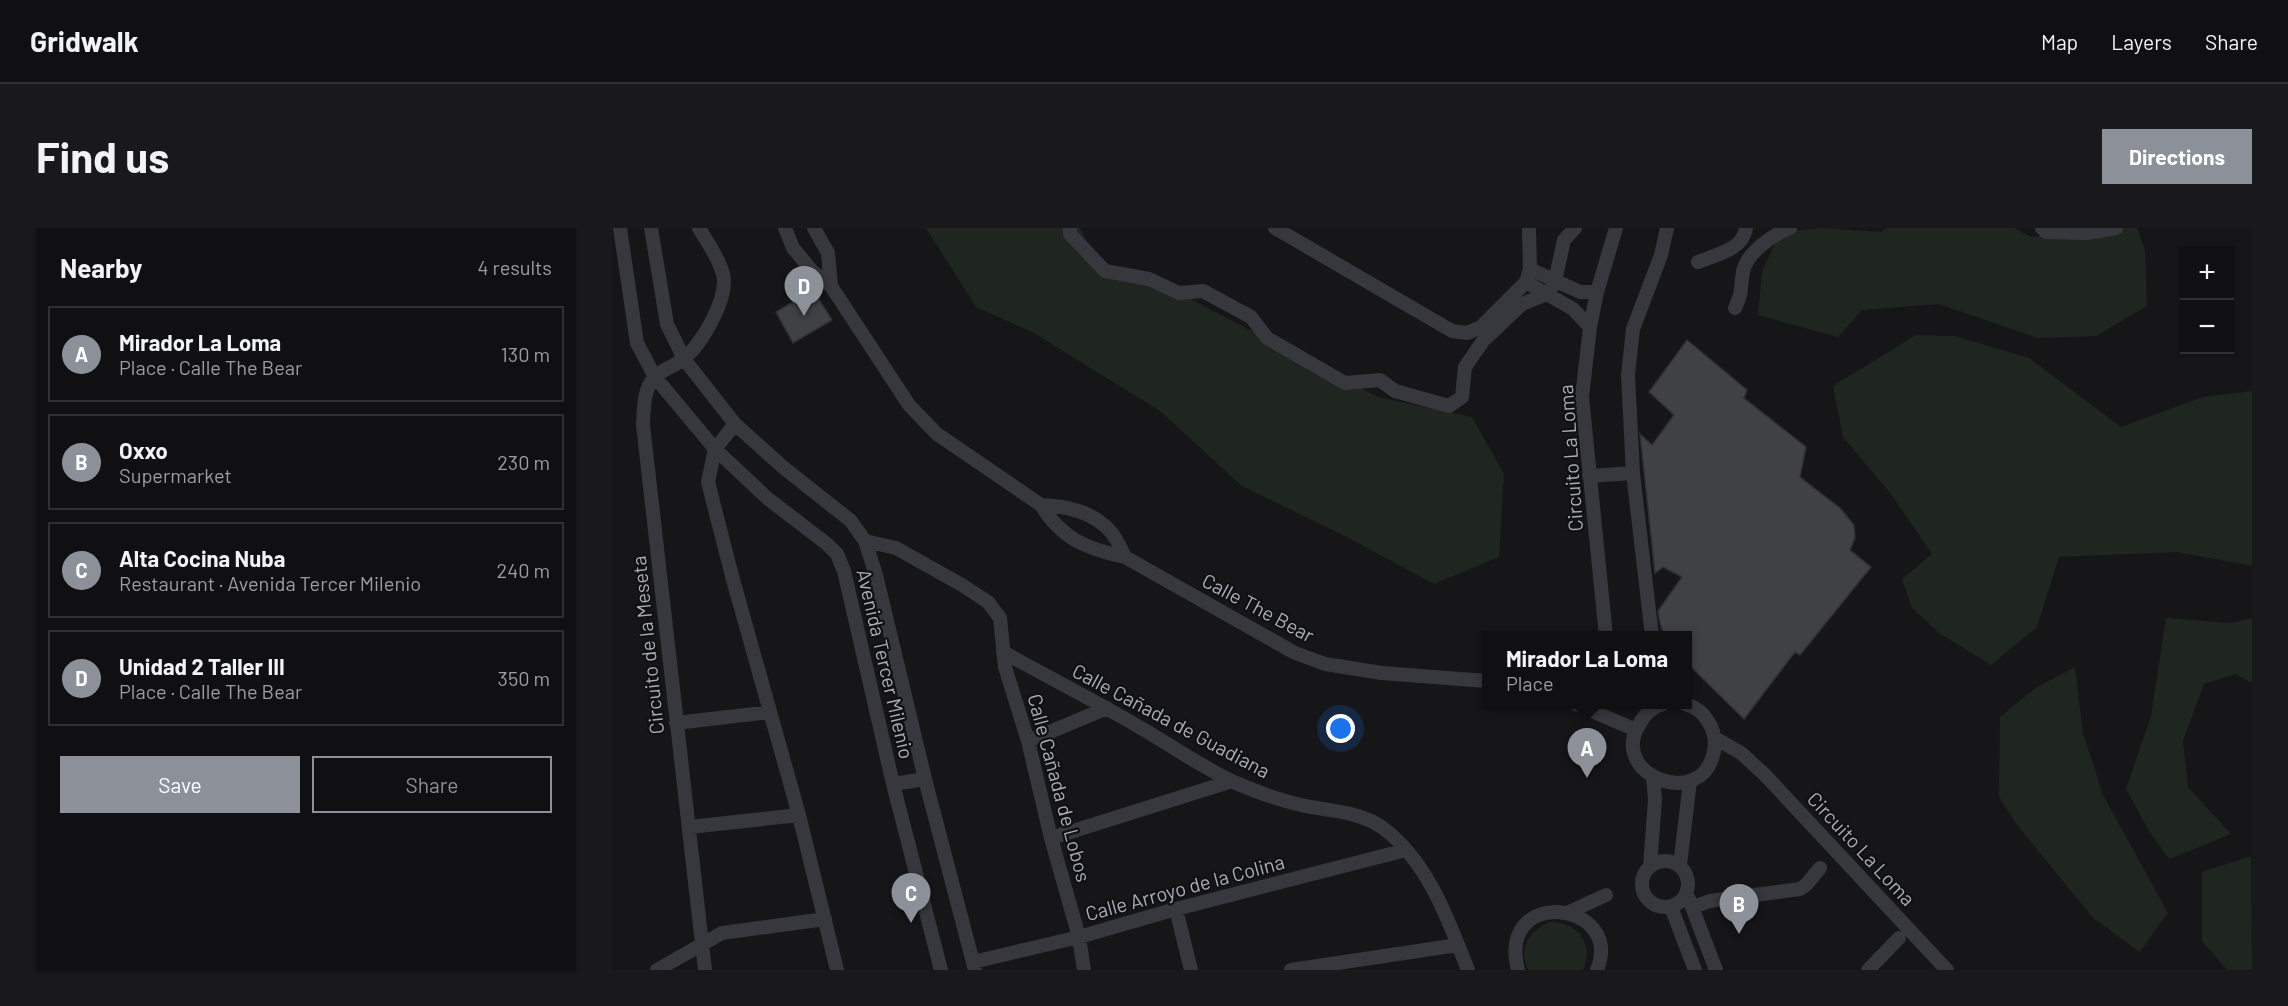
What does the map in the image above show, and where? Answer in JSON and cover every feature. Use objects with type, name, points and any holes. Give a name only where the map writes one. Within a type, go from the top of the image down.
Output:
[{"type":"street","name":"Avenida Tercer Milenio","points":[[620,228],[638,343],[655,377],[715,449],[767,498],[827,543],[837,554],[844,571],[893,784],[941,970]]},
{"type":"street","name":"Avenida Tercer Milenio","points":[[651,228],[667,324],[684,359],[735,424],[784,468],[851,521],[865,541],[876,575],[925,779],[974,966]]},
{"type":"street","points":[[655,377],[684,359],[700,339],[722,299],[723,272],[699,228]]},
{"type":"street","name":"Calle The Bear","points":[[785,228],[793,249],[812,271],[831,285],[909,405],[937,434],[1041,505],[1052,522],[1075,541],[1099,551],[1125,557],[1295,653],[1325,664],[1382,673],[1482,681]]},
{"type":"street","name":"Calle The Bear","points":[[814,228],[828,253],[831,285]]},
{"type":"street","points":[[1070,228],[1070,234],[1105,271],[1149,279],[1179,293],[1203,291],[1251,317],[1267,339],[1345,383],[1380,380],[1395,391],[1449,406],[1462,397],[1465,367],[1483,340],[1522,304],[1552,287],[1564,240],[1575,228]]},
{"type":"street","points":[[1275,228],[1452,331],[1467,333],[1481,327],[1528,276],[1529,228]]},
{"type":"street","name":"Circuito La Loma","points":[[1606,631],[1582,397],[1590,327],[1597,292],[1616,228]]},
{"type":"street","points":[[1735,308],[1742,293],[1743,270],[1753,254],[1780,232],[1790,228]]},
{"type":"street","points":[[2042,228],[2046,232],[2087,233],[2116,228]]},
{"type":"street","points":[[1651,631],[1633,473],[1628,375],[1633,329],[1661,255],[1666,232]]},
{"type":"street","points":[[1746,232],[1753,254]]},
{"type":"street","points":[[1698,262],[1738,245],[1746,232]]},
{"type":"street","points":[[1528,276],[1552,287],[1580,292],[1597,292]]},
{"type":"street","points":[[1552,287],[1590,327]]},
{"type":"street","name":"Circuito de la Meseta","points":[[655,377],[644,402],[643,425],[705,970]]},
{"type":"street","points":[[735,424],[715,449],[708,482],[799,815],[837,970]]},
{"type":"street","points":[[1589,476],[1633,473]]},
{"type":"street","name":"Calle The Bear","points":[[1041,505],[1063,506],[1090,515],[1110,531],[1125,557]]},
{"type":"street","points":[[865,541],[896,548],[988,602],[1000,618],[1002,652]]},
{"type":"street","name":"Calle Cañada de Guadiana","points":[[1002,652],[1107,708],[1232,781],[1260,793],[1301,805],[1346,812],[1382,826],[1406,850],[1425,874],[1468,970]]},
{"type":"street","name":"Calle Cañada de Lobos","points":[[1002,652],[1028,741],[1051,838],[1079,937],[1084,970]]},
{"type":"street","points":[[1655,709],[1644,715],[1636,730],[1634,743],[1636,756],[1643,768],[1653,777],[1671,783],[1690,781],[1701,774],[1710,764],[1714,751],[1715,738],[1711,725],[1705,716],[1692,705]]},
{"type":"street","points":[[1028,741],[1107,708]]},
{"type":"street","points":[[1586,709],[1636,730]]},
{"type":"street","points":[[1616,709],[1617,721]]},
{"type":"street","points":[[676,723],[770,712]]},
{"type":"street","name":"Circuito La Loma","points":[[1715,738],[1741,753],[1765,775],[1947,970]]},
{"type":"street","points":[[1650,866],[1655,800],[1653,777]]},
{"type":"street","points":[[893,784],[925,779]]},
{"type":"street","points":[[1051,838],[1232,781]]},
{"type":"street","points":[[1680,865],[1690,781]]},
{"type":"street","points":[[690,827],[799,815]]},
{"type":"street","name":"Calle Arroyo de la Colina","points":[[974,966],[1176,909],[1406,850]]},
{"type":"street","points":[[1716,970],[1690,900],[1687,874],[1680,865],[1665,860],[1650,866],[1643,875],[1641,885],[1644,895],[1651,903],[1661,907],[1671,907],[1690,900],[1710,901],[1800,889],[1820,868]]},
{"type":"street","points":[[1518,970],[1515,958],[1516,944],[1521,931],[1530,921],[1549,912],[1569,912],[1606,895]]},
{"type":"street","points":[[1671,907],[1695,970]]},
{"type":"street","points":[[1176,909],[1191,970]]},
{"type":"street","points":[[1569,912],[1582,918],[1592,928],[1598,940],[1601,954],[1597,970]]},
{"type":"street","points":[[657,970],[722,933],[825,919]]},
{"type":"street","points":[[1868,970],[1899,938]]},
{"type":"street","points":[[1291,970],[1458,945]]},
{"type":"shaded area","points":[[926,228],[1080,228],[1098,264],[1179,293],[1378,397],[1472,417],[1504,474],[1499,557],[1434,584],[1351,539],[1242,486],[1160,411],[1034,333],[976,307]]},
{"type":"shaded area","points":[[1822,228],[1881,232],[1887,228],[2015,228],[2031,237],[2106,228],[2137,228],[2145,250],[2147,306],[2096,336],[2038,338],[1939,304],[1862,310],[1838,337],[1758,315],[1762,272],[1780,232]]},
{"type":"shaded area","points":[[1916,335],[1955,336],[2029,358],[2121,427],[2203,397],[2252,391],[2252,566],[2177,552],[2059,557],[2037,627],[1991,665],[1939,633],[1912,608],[1902,579],[1932,554],[1891,494],[1843,437],[1833,386]]},
{"type":"shaded area","points":[[2166,618],[2230,623],[2252,618],[2252,683],[2235,674],[2204,684],[2183,741],[2188,787],[2231,834],[2169,859],[2149,831],[2126,789],[2151,716]]},
{"type":"shaded area","points":[[2075,667],[2083,733],[2103,795],[2168,913],[2140,952],[2093,918],[2017,825],[1999,797],[2000,717],[2034,689]]},
{"type":"shaded area","points":[[2251,856],[2252,970],[2227,970],[2202,941],[2202,872]]},
{"type":"shaded area","points":[[1550,922],[1568,926],[1581,936],[1587,951],[1583,970],[1528,970],[1524,954],[1527,941],[1536,930]]},
{"type":"building","points":[[813,290],[832,320],[793,343],[776,312]]},
{"type":"building","points":[[1687,340],[1747,390],[1744,398],[1806,447],[1800,477],[1840,508],[1854,525],[1855,538],[1850,550],[1871,567],[1800,655],[1795,652],[1744,719],[1692,668],[1692,631],[1662,631],[1660,623],[1658,611],[1682,577],[1663,567],[1655,573],[1640,434],[1652,445],[1674,415],[1649,392]]},
{"type":"place","name":"Unidad 2 Taller III","points":[[804,316]]},
{"type":"place","name":"Mirador La Loma","points":[[1587,778]]},
{"type":"place","name":"Alta Cocina Nuba","points":[[911,923]]},
{"type":"place","name":"Oxxo","points":[[1739,934]]}]
